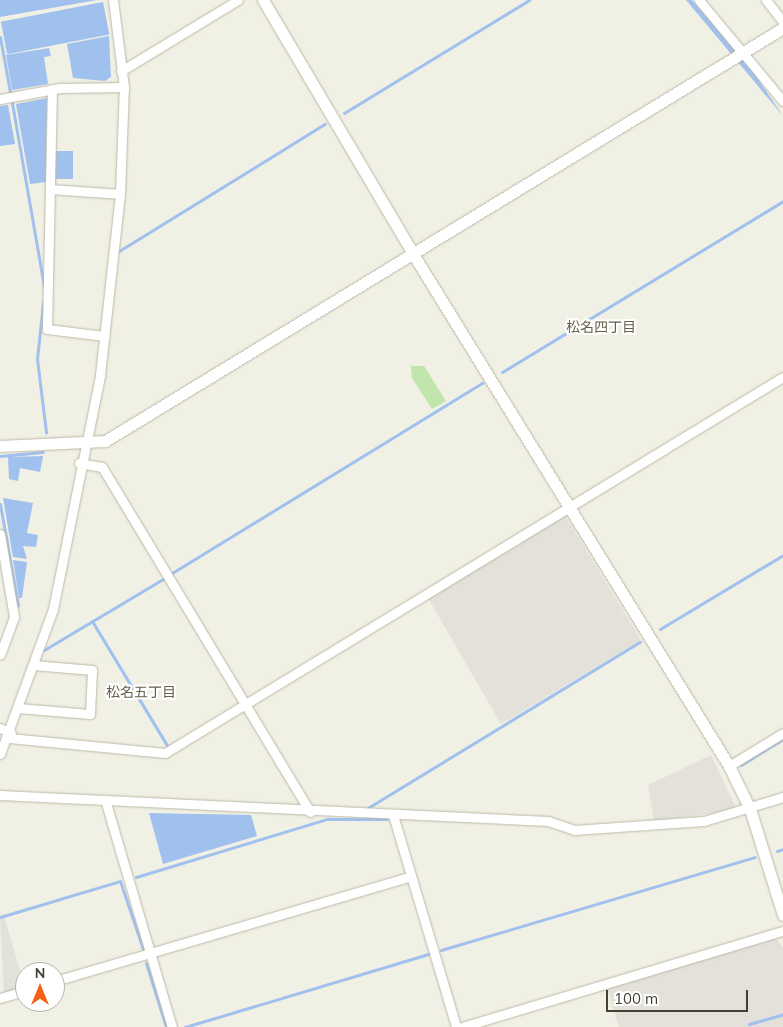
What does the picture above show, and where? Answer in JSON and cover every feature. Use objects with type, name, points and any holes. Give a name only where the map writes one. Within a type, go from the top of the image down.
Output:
[{"type":"street","points":[[0,754],[10,735],[53,609],[79,463],[105,336],[120,194],[124,86],[113,0]]},
{"type":"street","points":[[121,71],[238,0]]},
{"type":"street","points":[[263,0],[413,254],[730,766],[750,809],[783,915]]},
{"type":"street","points":[[700,0],[740,56],[783,101]]},
{"type":"street","points":[[766,0],[783,22]]},
{"type":"street","points":[[0,446],[105,441],[740,56],[783,28]]},
{"type":"street","points":[[0,99],[52,89],[124,86]]},
{"type":"street","points":[[52,89],[47,329],[105,336]]},
{"type":"street","points":[[51,189],[120,194]]},
{"type":"street","points":[[0,728],[10,735],[165,752],[783,377]]},
{"type":"street","points":[[79,463],[102,467],[310,812]]},
{"type":"street","points":[[0,534],[14,617],[0,655]]},
{"type":"street","points":[[18,708],[90,714],[92,670],[33,665]]},
{"type":"street","points":[[730,766],[783,733]]},
{"type":"street","points":[[0,795],[106,803],[548,821],[574,830],[704,821],[750,809],[783,797]]},
{"type":"street","points":[[106,803],[172,1027]]},
{"type":"street","points":[[393,815],[456,1027]]},
{"type":"street","points":[[65,979],[411,876]]},
{"type":"street","points":[[462,1027],[783,931]]},
{"type":"street","points":[[0,998],[15,994]]},
{"type":"shaded area","points":[[560,517],[566,517],[641,640],[501,724],[428,598]]},
{"type":"shaded area","points":[[711,755],[737,810],[654,821],[648,785]]},
{"type":"shaded area","points":[[4,916],[18,962],[15,962],[15,990],[4,994],[0,918]]},
{"type":"shaded area","points":[[776,938],[783,948],[783,1027],[619,1027],[607,988]]},
{"type":"green space","points":[[411,366],[424,366],[446,401],[432,409],[412,378]]},
{"type":"water","points":[[0,0],[97,0],[0,17]]},
{"type":"water","points":[[686,0],[692,0],[749,66],[783,116]]},
{"type":"water","points":[[103,2],[109,34],[7,54],[1,22]]},
{"type":"water","points":[[109,36],[111,77],[105,81],[73,78],[67,44]]},
{"type":"water","points":[[49,48],[51,56],[44,57],[48,84],[12,90],[6,55]]},
{"type":"water","points":[[47,98],[46,182],[30,184],[16,104]]},
{"type":"water","points":[[8,105],[15,144],[0,146],[0,106]]},
{"type":"water","points":[[55,151],[73,151],[73,179],[55,179]]},
{"type":"water","points":[[43,456],[40,472],[20,468],[18,481],[9,479],[8,457]]},
{"type":"water","points":[[3,498],[33,503],[27,533],[38,535],[36,547],[23,546],[27,559],[13,557]]},
{"type":"water","points":[[13,560],[27,562],[22,598],[19,598]]},
{"type":"water","points":[[149,813],[251,815],[257,836],[163,864]]},
{"type":"waterway","points":[[344,113],[529,0]]},
{"type":"waterway","points":[[0,37],[10,92]]},
{"type":"waterway","points":[[12,103],[44,287]]},
{"type":"waterway","points":[[119,251],[325,124]]},
{"type":"waterway","points":[[502,372],[783,201]]},
{"type":"waterway","points":[[43,303],[37,359],[46,432]]},
{"type":"waterway","points":[[172,573],[482,383]]},
{"type":"waterway","points":[[0,456],[43,452]]},
{"type":"waterway","points":[[0,504],[18,605]]},
{"type":"waterway","points":[[660,629],[783,555]]},
{"type":"waterway","points":[[44,650],[165,578]]},
{"type":"waterway","points":[[92,621],[168,747]]},
{"type":"waterway","points":[[366,809],[640,642]]},
{"type":"waterway","points":[[741,765],[783,739]]},
{"type":"waterway","points":[[136,877],[327,819],[387,819]]},
{"type":"waterway","points":[[777,851],[783,849]]},
{"type":"waterway","points":[[441,950],[754,857]]},
{"type":"waterway","points":[[0,917],[120,881],[143,949]]},
{"type":"waterway","points":[[185,1027],[429,954]]},
{"type":"waterway","points":[[146,963],[166,1027]]},
{"type":"waterway","points":[[749,1024],[783,1014]]},
{"type":"district","name":"松名四丁目","points":[[601,327]]},
{"type":"district","name":"松名五丁目","points":[[141,692]]}]
